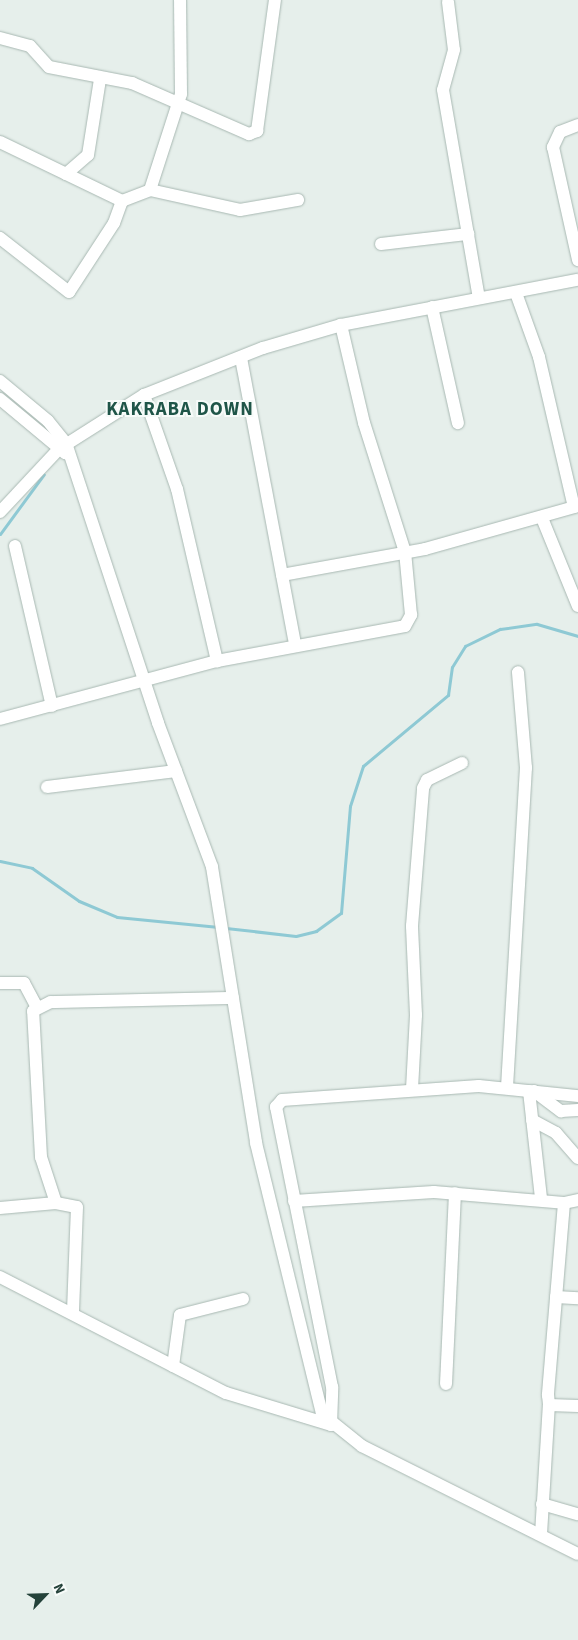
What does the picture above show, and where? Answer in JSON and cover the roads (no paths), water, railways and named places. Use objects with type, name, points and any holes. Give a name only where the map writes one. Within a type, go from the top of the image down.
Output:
[{"type":"street","points":[[150,190],[178,102],[180,0]]},
{"type":"street","points":[[0,38],[30,46],[49,67],[100,80],[132,83],[249,134],[257,131],[275,0]]},
{"type":"street","points":[[448,2],[454,60],[443,90],[479,298]]},
{"type":"street","points":[[66,174],[88,155],[100,80]]},
{"type":"street","points":[[578,124],[560,132],[553,147],[578,260]]},
{"type":"street","points":[[0,142],[122,201],[150,190],[240,210],[298,200]]},
{"type":"street","points":[[0,238],[69,292],[114,223],[122,201]]},
{"type":"street","points":[[381,244],[468,234]]},
{"type":"street","points":[[0,512],[63,446],[144,394],[241,358],[341,325],[578,280]]},
{"type":"street","points":[[282,575],[405,552],[542,518],[576,507],[539,357],[516,293]]},
{"type":"street","points":[[432,307],[458,423]]},
{"type":"street","points":[[0,719],[217,661],[294,645],[405,626],[411,615],[405,552],[364,423],[341,325]]},
{"type":"street","points":[[241,358],[294,645]]},
{"type":"street","points":[[0,381],[48,421],[70,456],[144,682],[212,867],[222,910],[233,998],[271,1212],[313,1386],[331,1425]]},
{"type":"street","points":[[144,394],[177,489],[217,661]]},
{"type":"street","points":[[0,399],[63,446]]},
{"type":"street","points":[[542,518],[578,606]]},
{"type":"street","points":[[15,546],[52,706]]},
{"type":"street","points":[[507,1088],[518,959],[526,768],[518,672]]},
{"type":"street","points":[[412,1089],[412,926],[423,788],[427,780],[462,763]]},
{"type":"street","points":[[47,787],[176,771]]},
{"type":"street","points":[[0,983],[24,983],[37,1007]]},
{"type":"street","points":[[56,1203],[41,1157],[31,1021],[37,1007],[52,1002],[233,998]]},
{"type":"street","points":[[331,1425],[332,1387],[276,1107],[282,1100],[412,1089],[507,1088],[578,1096]]},
{"type":"street","points":[[532,1091],[561,1112],[578,1110]]},
{"type":"street","points":[[532,1091],[532,1120],[541,1198]]},
{"type":"street","points":[[532,1120],[556,1133],[578,1158]]},
{"type":"street","points":[[294,1201],[455,1194],[541,1198],[564,1203],[578,1200]]},
{"type":"street","points":[[446,1384],[455,1194]]},
{"type":"street","points":[[0,1208],[56,1203],[72,1204],[78,1215],[73,1313]]},
{"type":"street","points":[[541,1534],[564,1203]]},
{"type":"street","points":[[0,1277],[226,1393],[331,1425],[362,1446],[578,1554]]},
{"type":"street","points":[[556,1297],[578,1298]]},
{"type":"street","points":[[173,1366],[180,1315],[243,1299]]},
{"type":"street","points":[[549,1404],[578,1406]]},
{"type":"street","points":[[542,1504],[578,1514]]},
{"type":"waterway","points":[[0,534],[44,474]]},
{"type":"waterway","points":[[226,928],[296,936],[316,931],[341,913],[350,806],[363,766],[448,695],[452,667],[465,646],[500,629],[537,624],[578,636]]},
{"type":"waterway","points":[[0,861],[32,868],[79,901],[117,917],[219,927]]},
{"type":"district","name":"KAKRABA DOWN","points":[[180,410]]}]
